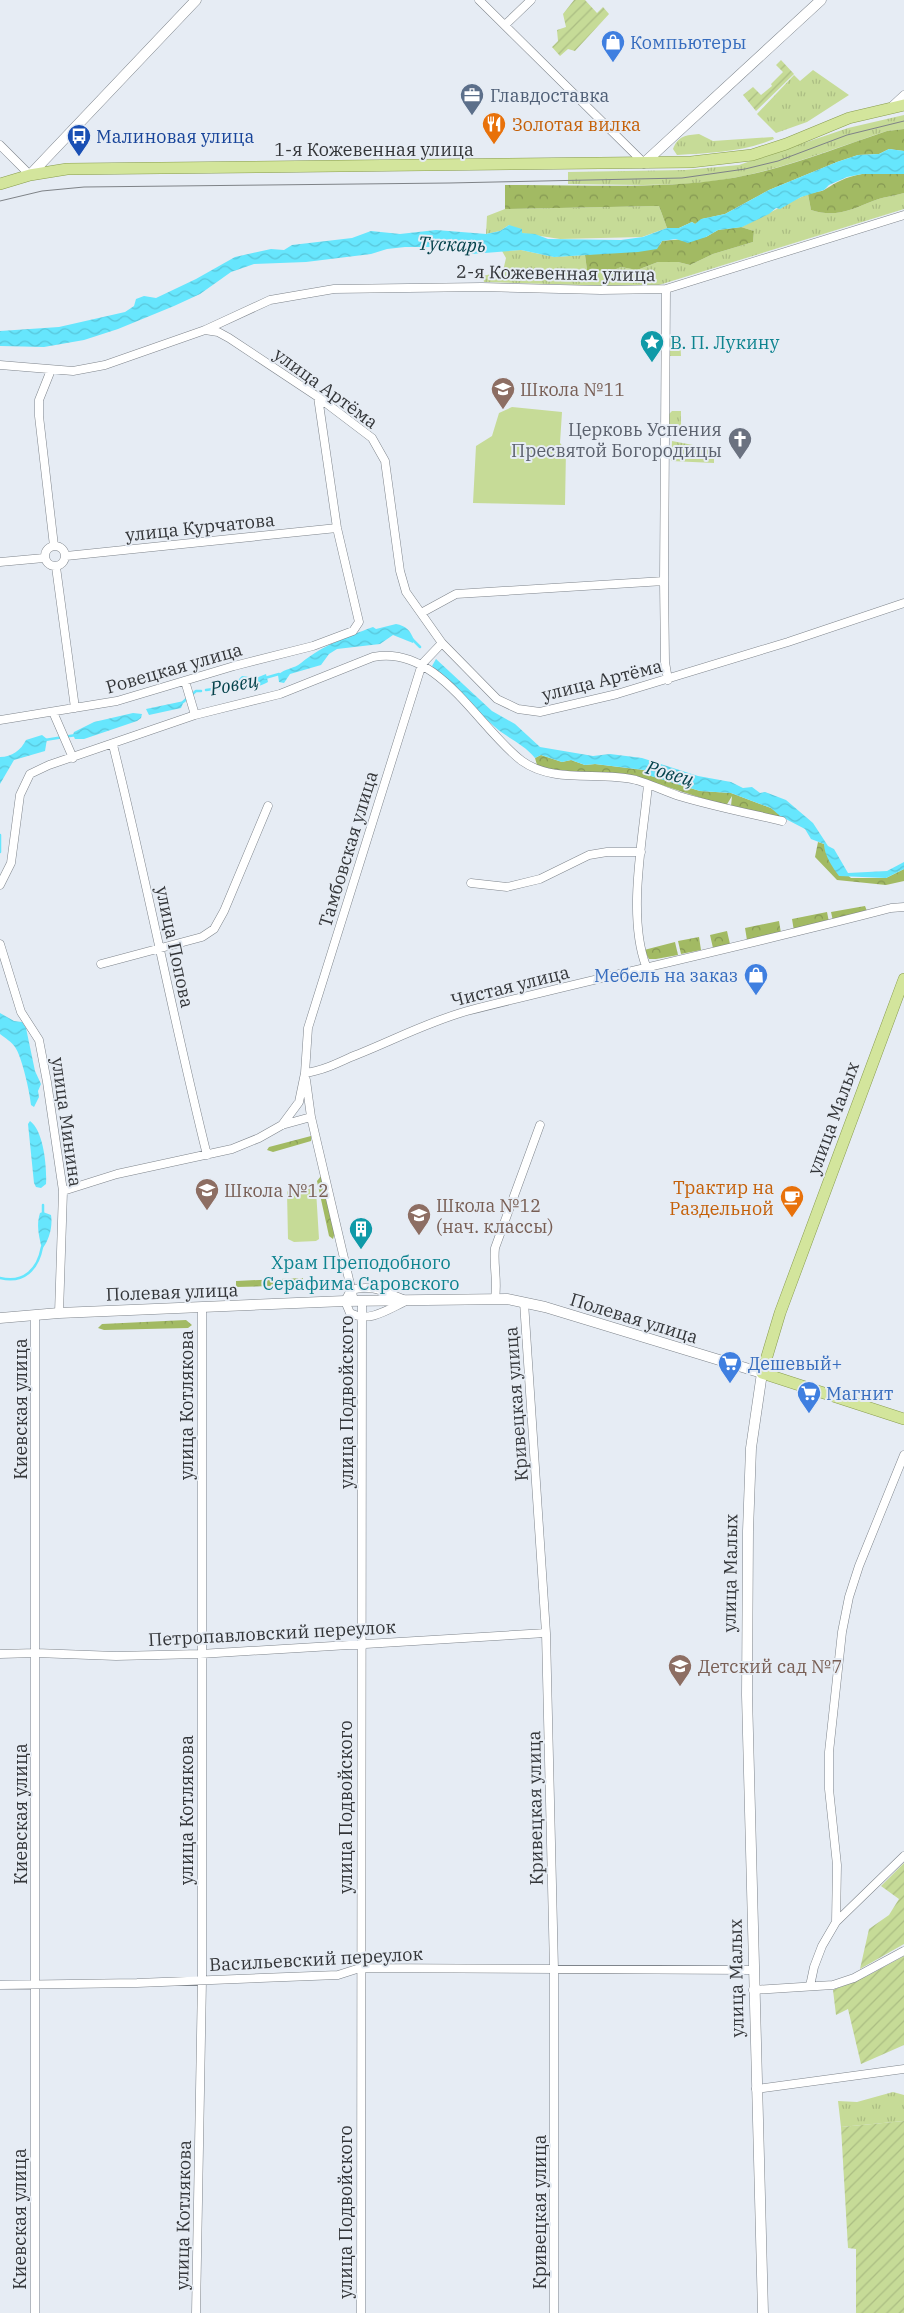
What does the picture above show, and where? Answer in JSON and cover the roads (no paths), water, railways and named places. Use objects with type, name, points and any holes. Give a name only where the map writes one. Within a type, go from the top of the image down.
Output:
[{"type":"main road","name":"1-я Кожевенная улица","points":[[0,184],[30,175],[67,170],[691,162],[752,155],[786,144],[849,118],[904,105]]},
{"type":"main road","name":"улица Малых","points":[[762,1373],[783,1303],[904,979]]},
{"type":"main road","points":[[762,1373],[904,1419]]},
{"type":"street","points":[[0,145],[30,175],[196,0]]},
{"type":"street","points":[[479,0],[644,162],[821,0]]},
{"type":"street","points":[[505,25],[531,0]]},
{"type":"street","name":"1-я Кожевенная улица","points":[[890,108],[904,95]]},
{"type":"street","name":"2-я Кожевенная улица","points":[[0,365],[73,371],[105,365],[205,330],[270,300],[334,289],[434,287],[650,291],[666,289],[904,215]]},
{"type":"street","points":[[666,289],[664,654],[668,680]]},
{"type":"street","name":"улица Артёма","points":[[205,330],[218,332],[229,338],[318,397],[372,438],[381,450],[385,461],[400,571],[406,592],[423,612],[442,643],[497,699],[518,709],[540,712],[668,680],[904,603]]},
{"type":"street","points":[[44,558],[54,546],[39,416],[39,400],[51,370]]},
{"type":"street","points":[[318,397],[336,528]]},
{"type":"street","name":"улица Курчатова","points":[[66,556],[336,528]]},
{"type":"street","name":"Ровецкая улица","points":[[0,720],[117,701],[314,646],[353,631],[359,622],[336,528]]},
{"type":"street","points":[[54,546],[61,549],[66,556],[56,567]]},
{"type":"street","points":[[0,562],[44,558],[56,567],[75,708]]},
{"type":"street","points":[[423,612],[456,594],[664,581]]},
{"type":"street","name":"Тамбовская улица","points":[[282,1125],[299,1102],[305,1073],[308,1028],[422,664],[442,643]]},
{"type":"street","points":[[0,885],[11,863],[20,795],[30,774],[195,715],[280,694],[373,657],[388,654],[422,664],[457,695],[521,760],[540,771],[595,777],[612,776],[648,785],[679,796],[782,821]]},
{"type":"street","points":[[185,681],[195,715]]},
{"type":"street","points":[[54,712],[73,758]]},
{"type":"street","name":"улица Попова","points":[[113,745],[138,842],[158,949],[206,1155]]},
{"type":"street","points":[[646,966],[638,939],[641,852],[648,785]]},
{"type":"street","points":[[102,964],[202,937],[214,928],[224,911],[268,806]]},
{"type":"street","points":[[471,882],[508,887],[540,878],[589,855],[608,852],[641,852]]},
{"type":"street","name":"Чистая улица","points":[[305,1073],[327,1067],[435,1021],[646,966],[767,941],[891,908],[904,907]]},
{"type":"street","name":"улица Минина","points":[[0,944],[21,1012],[39,1040],[63,1191],[59,1313]]},
{"type":"street","name":"Тамбовская улица","points":[[305,1073],[311,1117],[354,1301]]},
{"type":"street","name":"Тамбовская улица","points":[[63,1191],[117,1174],[232,1149],[259,1138],[282,1125],[311,1117]]},
{"type":"street","points":[[495,1298],[497,1284],[494,1260],[495,1248],[540,1125]]},
{"type":"street","points":[[352,1290],[379,1288],[409,1300]]},
{"type":"street","name":"Полевая улица","points":[[0,1318],[59,1313],[354,1301],[495,1298],[524,1302],[762,1373]]},
{"type":"street","points":[[354,1301],[350,1313],[362,1317],[380,1314],[409,1300]]},
{"type":"street","name":"улица Подвойского","points":[[354,1301],[362,1317],[360,1643],[361,2313]]},
{"type":"street","name":"Кривецкая улица","points":[[524,1302],[546,1633],[554,1969],[554,2313]]},
{"type":"street","name":"улица Котлякова","points":[[196,2313],[202,1980],[200,1654],[202,1308]]},
{"type":"street","name":"Киевская улица","points":[[34,1315],[36,1653],[35,2313]]},
{"type":"street","name":"улица Малых","points":[[762,1373],[751,1448],[748,1531],[747,1695],[753,1990],[763,2313]]},
{"type":"street","points":[[836,1922],[836,1865],[829,1789],[829,1752],[842,1632],[849,1597],[859,1566],[904,1455]]},
{"type":"street","name":"Петропавловский переулок","points":[[0,1654],[36,1653],[116,1656],[200,1654],[546,1633]]},
{"type":"street","points":[[810,1986],[814,1967],[822,1946],[836,1922],[904,1856]]},
{"type":"street","points":[[753,1990],[833,1985],[854,1978],[904,1951]]},
{"type":"street","name":"Васильевский переулок","points":[[0,1985],[338,1975],[360,1968],[753,1970]]},
{"type":"street","points":[[756,2089],[904,2069]]},
{"type":"water","name":"Тускарь","points":[[889,149],[904,151],[904,174],[862,174],[847,177],[829,185],[824,190],[801,197],[780,209],[776,208],[769,214],[742,227],[718,230],[706,237],[688,243],[676,239],[662,241],[657,249],[638,252],[554,257],[521,250],[472,254],[430,247],[405,247],[387,249],[371,254],[306,262],[254,264],[231,272],[200,294],[174,306],[118,329],[84,340],[44,347],[0,346],[0,331],[59,327],[125,312],[134,306],[136,299],[144,296],[156,298],[196,279],[235,257],[271,249],[284,250],[292,245],[352,238],[371,231],[400,234],[436,230],[486,234],[500,231],[509,225],[522,229],[522,233],[535,234],[548,239],[621,240],[643,237],[667,228],[679,228],[692,222],[695,224],[701,219],[725,214],[769,190],[837,162],[858,155],[879,154]]},
{"type":"water","points":[[396,624],[405,627],[409,631],[414,640],[413,643],[393,635],[380,644],[337,649],[329,654],[321,665],[290,674],[284,683],[279,682],[278,675],[298,665],[327,646],[373,627],[376,629]]},
{"type":"water","points":[[436,659],[492,711],[515,724],[540,747],[593,756],[610,754],[642,758],[698,776],[731,782],[743,788],[752,787],[760,793],[765,792],[786,800],[813,823],[828,846],[834,849],[848,873],[887,871],[904,862],[904,869],[886,878],[839,876],[827,857],[824,844],[811,839],[805,829],[780,816],[771,808],[731,793],[700,791],[651,776],[644,770],[595,764],[585,765],[571,760],[562,762],[541,755],[535,758],[526,749],[495,727],[455,690],[432,666]]},
{"type":"water","points":[[266,674],[268,682],[254,688],[239,690],[238,682],[242,676],[256,678]]},
{"type":"water","points":[[184,701],[181,708],[149,715],[146,709]]},
{"type":"water","points":[[133,713],[142,714],[141,718],[84,739],[75,739],[73,735],[74,732],[94,722]]},
{"type":"water","points":[[42,735],[47,739],[45,751],[14,760],[0,784],[0,757],[19,750],[26,740]]},
{"type":"water","points":[[0,1013],[14,1021],[22,1022],[26,1028],[35,1071],[41,1084],[38,1091],[39,1097],[34,1107],[31,1105],[18,1052],[12,1043],[0,1034]]},
{"type":"water","points":[[30,1121],[39,1133],[44,1150],[46,1184],[41,1188],[36,1187],[34,1183],[28,1124]]},
{"type":"water","points":[[43,1212],[51,1215],[51,1228],[42,1249],[38,1227],[40,1213]]},
{"type":"waterway","name":"Ровец","points":[[412,639],[420,647]]},
{"type":"waterway","name":"Ровец","points":[[265,678],[279,674]]},
{"type":"waterway","name":"Ровец","points":[[206,690],[221,688]]},
{"type":"waterway","name":"Ровец","points":[[183,702],[196,691],[201,691]]},
{"type":"waterway","name":"Ровец","points":[[45,740],[76,735]]},
{"type":"waterway","name":"Ровец","points":[[0,835],[0,852]]},
{"type":"waterway","name":"Ровец","points":[[43,1205],[43,1214]]},
{"type":"waterway","name":"Ровец","points":[[0,1278],[16,1279],[23,1277],[37,1262],[42,1247]]},
{"type":"tram line","points":[[0,201],[42,191],[84,187],[682,178],[745,169],[778,161],[847,135],[904,121]]},
{"type":"place","name":"Компьютеры","points":[[613,63]]},
{"type":"place","name":"Главдоставка","points":[[472,116]]},
{"type":"place","name":"Золотая вилка","points":[[494,145]]},
{"type":"place","name":"Малиновая улица","points":[[79,157]]},
{"type":"place","name":"В. П. Лукину","points":[[652,363]]},
{"type":"place","name":"Школа №11","points":[[503,410]]},
{"type":"place","name":"Церковь Успения Пресвятой Богородицы","points":[[740,460]]},
{"type":"place","name":"Мебель на заказ","points":[[756,996]]},
{"type":"place","name":"Школа №12","points":[[207,1211]]},
{"type":"place","name":"Трактир на Раздельной","points":[[792,1218]]},
{"type":"place","name":"Школа №12 (нач. классы)","points":[[419,1236]]},
{"type":"place","name":"Храм Преподобного Серафима Саровского","points":[[361,1250]]},
{"type":"place","name":"Дешевый+","points":[[730,1384]]},
{"type":"place","name":"Магнит","points":[[809,1414]]},
{"type":"place","name":"Детский сад №7","points":[[680,1687]]}]
